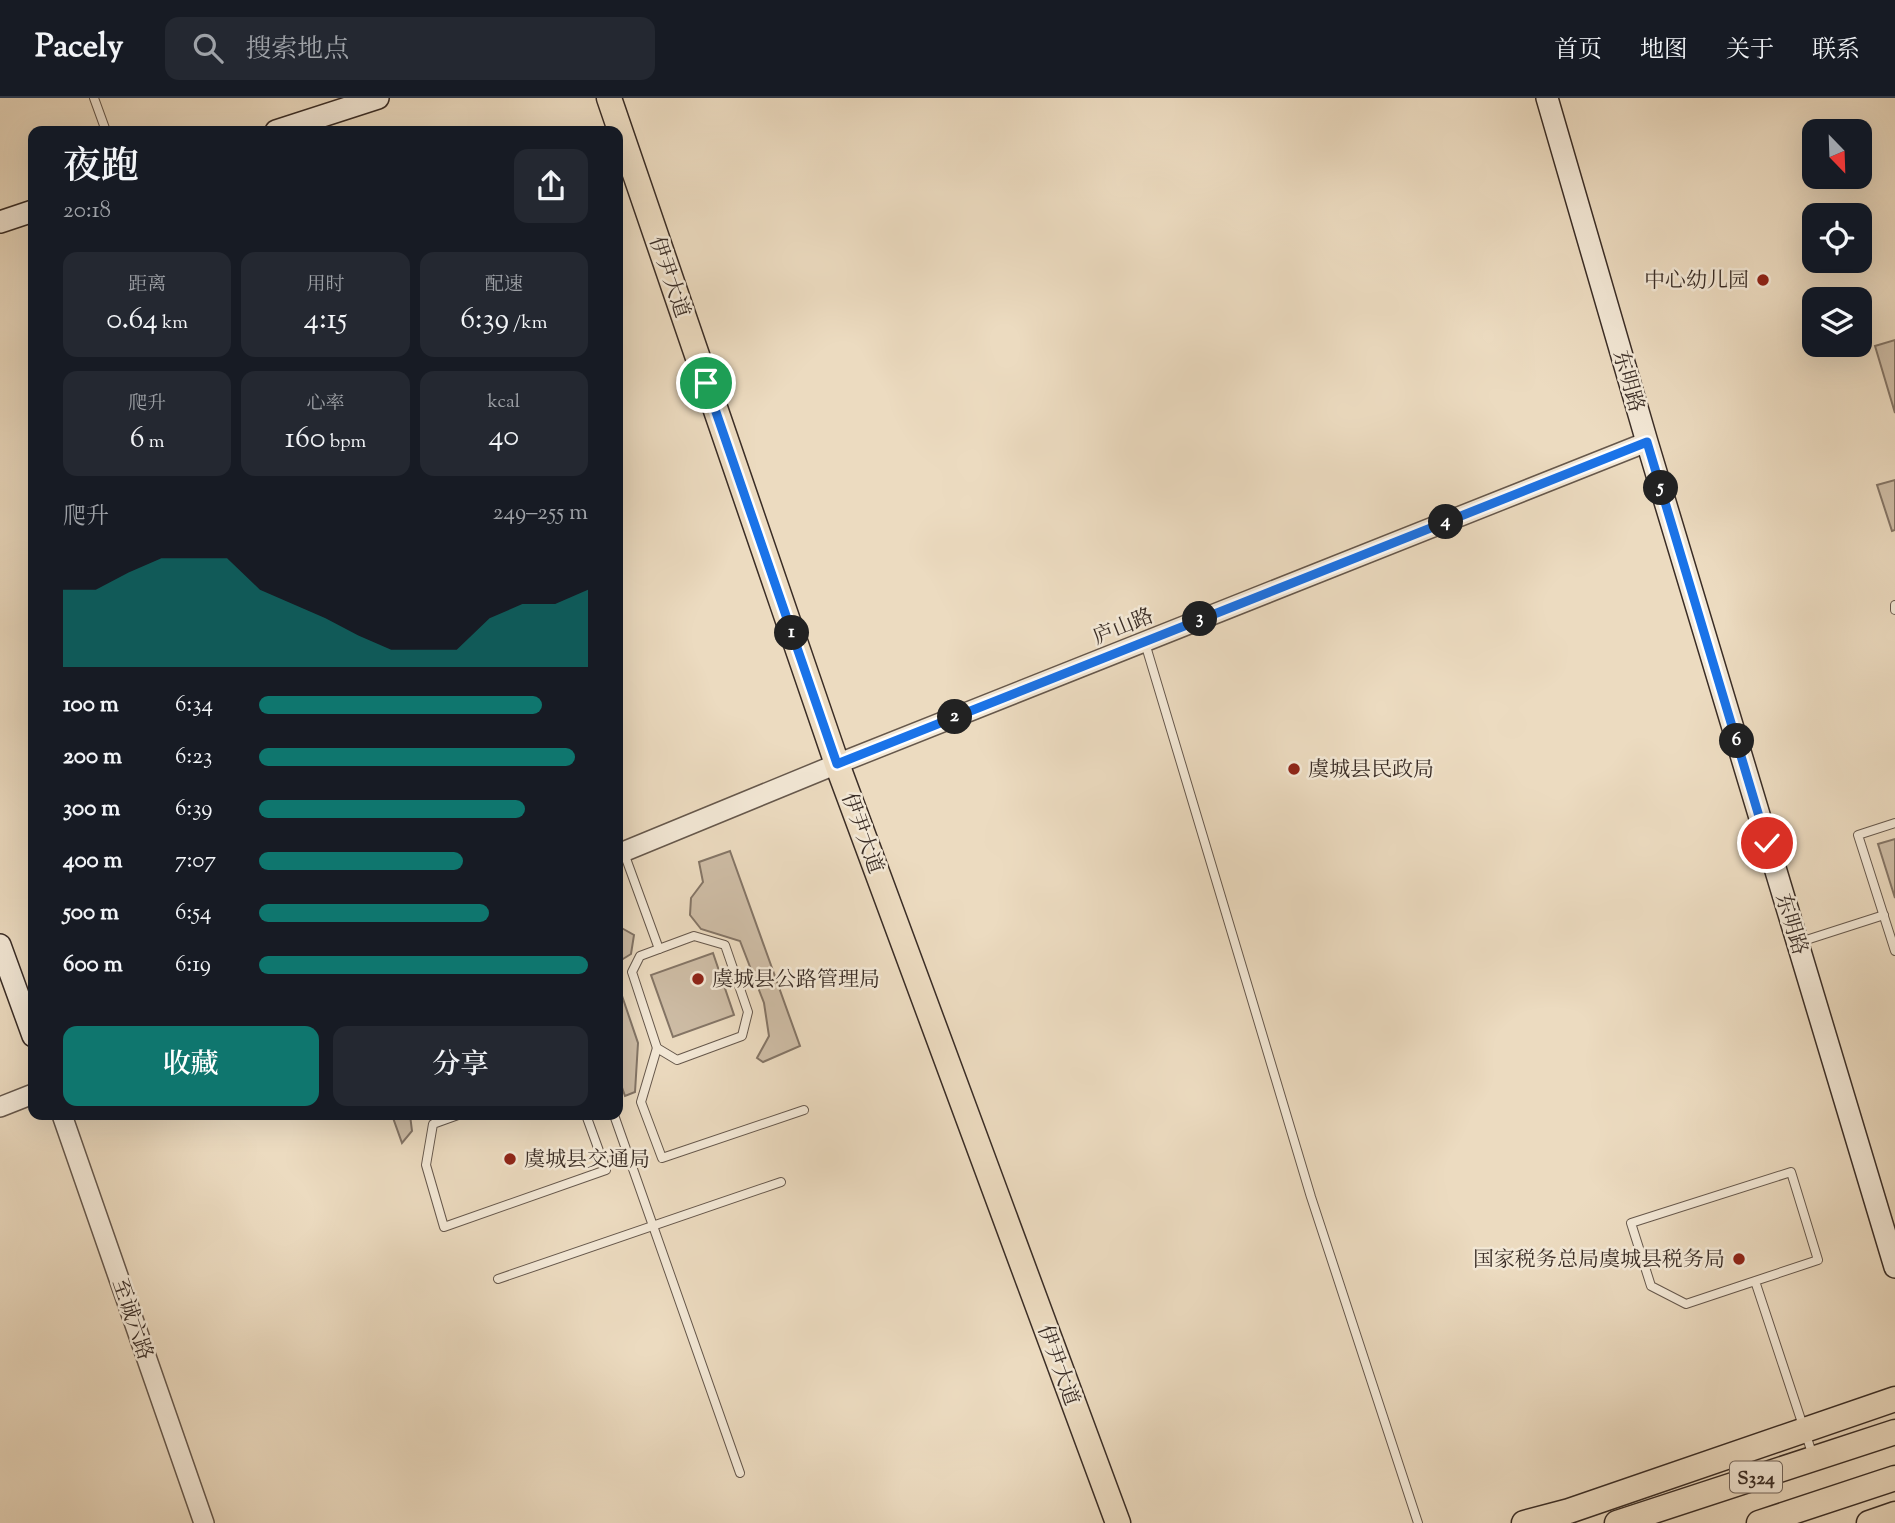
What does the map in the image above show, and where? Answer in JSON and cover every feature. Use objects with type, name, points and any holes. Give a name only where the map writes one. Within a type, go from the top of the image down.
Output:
[{"type":"main road","name":"伊尹大道","points":[[609,98],[619,126]]},
{"type":"main road","name":"东明路","points":[[1547,98],[1647,442],[1895,1267]]},
{"type":"main road","points":[[290,126],[365,100]]},
{"type":"main road","name":"伊尹大道","points":[[623,139],[837,764],[1118,1523]]},
{"type":"main road","points":[[0,222],[28,213]]},
{"type":"main road","points":[[0,945],[28,1022]]},
{"type":"main road","points":[[1524,1523],[1569,1511],[1895,1399]]},
{"type":"main road","name":"S324","points":[[1617,1523],[1895,1432]]},
{"type":"main road","name":"S324","points":[[1759,1523],[1812,1510],[1895,1478]]},
{"type":"main road","points":[[1869,1523],[1895,1514]]},
{"type":"street","name":"庐山路","points":[[623,852],[1647,442]]},
{"type":"street","points":[[0,1107],[28,1096]]},
{"type":"street","name":"至诚六路","points":[[64,1120],[204,1523]]},
{"type":"lane","points":[[94,98],[104,126]]},
{"type":"lane","points":[[1895,605],[1895,610]]},
{"type":"lane","points":[[1145,642],[1311,1197],[1418,1523]]},
{"type":"lane","points":[[1895,823],[1858,835],[1895,951]]},
{"type":"lane","points":[[623,860],[659,949]]},
{"type":"lane","points":[[1797,943],[1884,915]]},
{"type":"lane","points":[[657,1048],[677,1060],[742,1036],[748,1012],[725,945],[694,936],[640,956],[632,972],[657,1048],[641,1101],[662,1158],[804,1110]]},
{"type":"lane","points":[[432,1120],[426,1165],[444,1227],[606,1170],[588,1120]]},
{"type":"lane","points":[[616,1120],[740,1473]]},
{"type":"lane","points":[[1791,1172],[1818,1260],[1755,1281],[1686,1304],[1651,1286],[1631,1223],[1791,1172]]},
{"type":"lane","points":[[498,1279],[781,1182]]},
{"type":"lane","points":[[1755,1281],[1814,1458]]},
{"type":"shaded area","points":[[1895,340],[1895,413],[1875,346]]},
{"type":"shaded area","points":[[1895,480],[1895,530],[1892,531],[1877,485]]},
{"type":"shaded area","points":[[1895,839],[1895,898],[1878,844]]},
{"type":"shaded area","points":[[730,851],[800,1046],[763,1062],[757,1058],[769,1036],[764,1003],[740,941],[701,929],[690,915],[691,898],[703,882],[699,862]]},
{"type":"shaded area","points":[[623,929],[634,935],[631,954],[623,959]]},
{"type":"shaded area","points":[[713,953],[734,1015],[673,1037],[651,975]]},
{"type":"shaded area","points":[[623,999],[638,1043],[635,1092],[625,1096]]},
{"type":"shaded area","points":[[394,1120],[411,1120],[412,1131],[402,1143]]},
{"type":"place","name":"中心幼儿园","points":[[1763,280]]},
{"type":"place","name":"虞城县民政局","points":[[1294,769]]},
{"type":"place","name":"虞城县公路管理局","points":[[698,979]]},
{"type":"place","name":"虞城县交通局","points":[[510,1159]]},
{"type":"place","name":"国家税务总局虞城县税务局","points":[[1739,1259]]},
{"type":"route","points":[[706,383],[837,764],[1647,442],[1767,843]]}]
